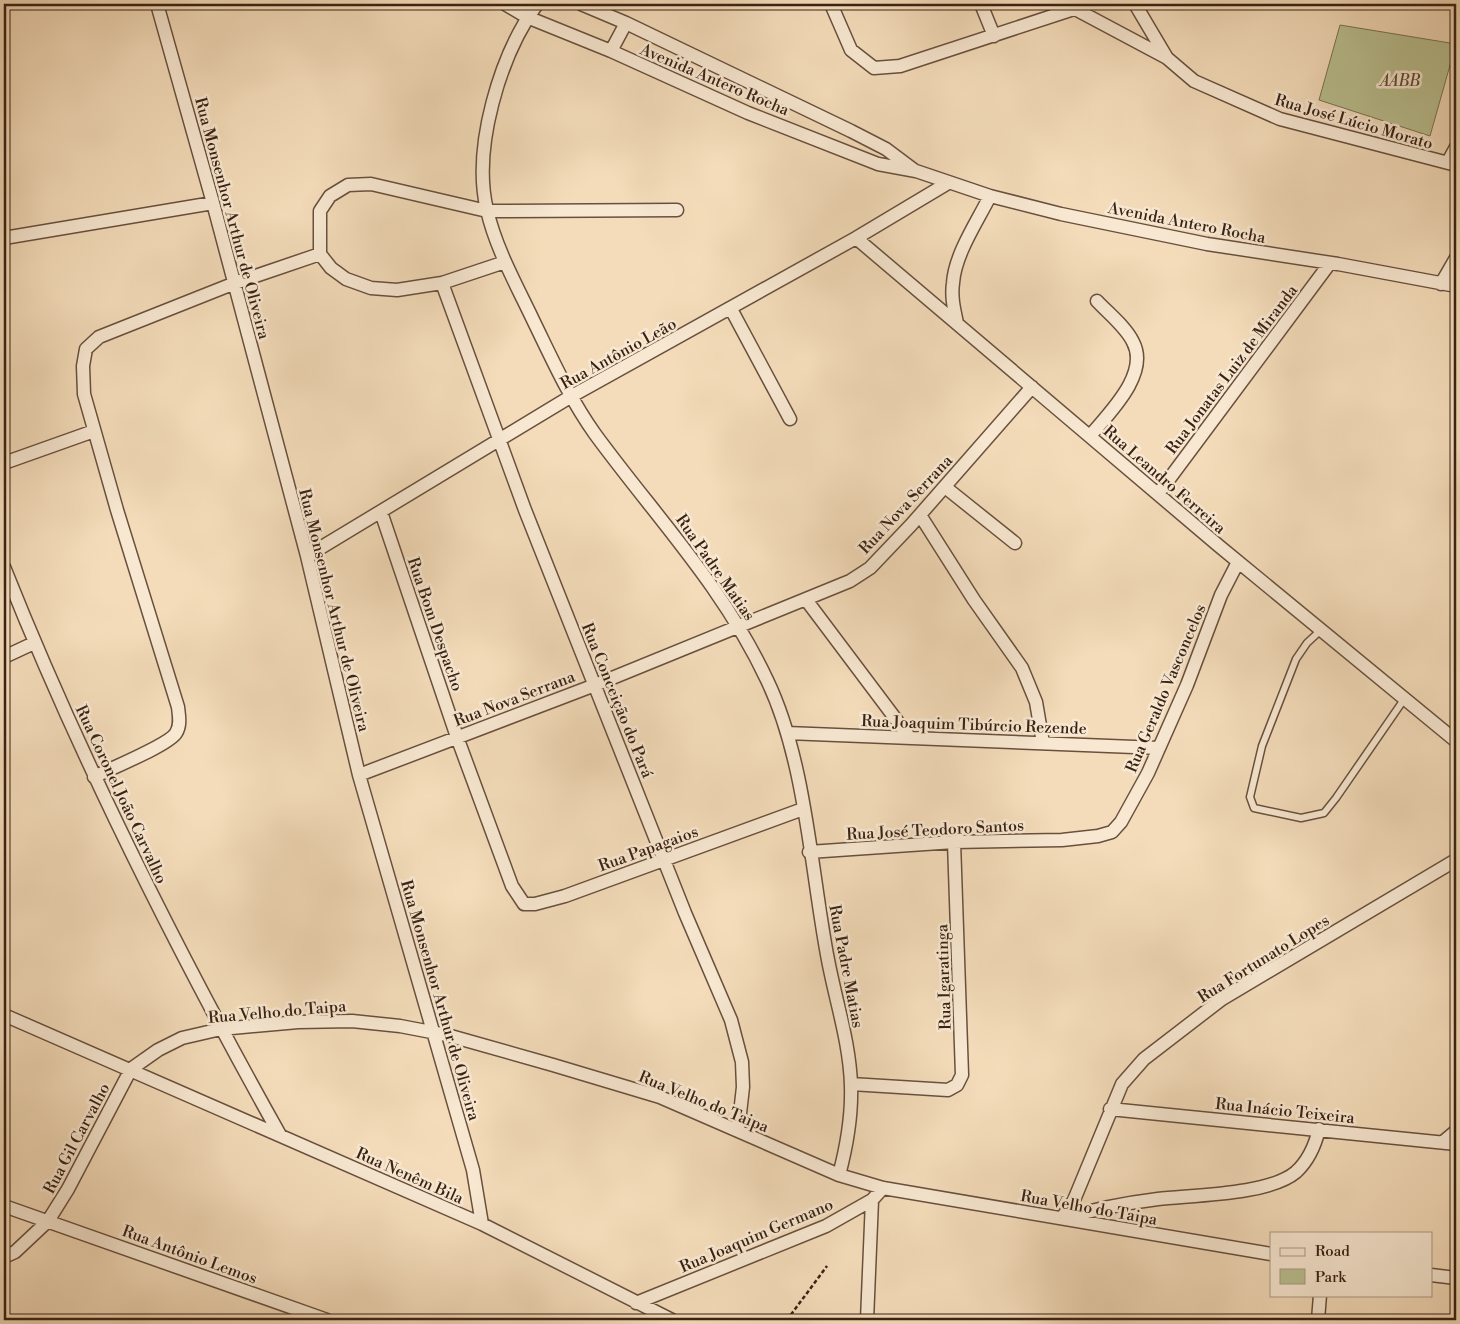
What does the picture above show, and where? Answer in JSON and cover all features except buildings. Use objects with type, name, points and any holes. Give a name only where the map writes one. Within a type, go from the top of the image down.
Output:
[{"type":"street","name":"Rua Monsenhor Arthur de Oliveira","points":[[157,4],[235,283],[307,556],[359,775],[473,1170],[482,1224]]},
{"type":"street","name":"Avenida Antero Rocha","points":[[504,4],[527,17],[611,51],[748,112],[878,164],[916,171],[990,196],[1061,214],[1207,244],[1330,263],[1456,286]]},
{"type":"street","name":"Rua Padre Matias","points":[[537,4],[527,17],[500,76],[483,152],[483,185],[487,211],[505,262],[570,397],[717,593],[768,681],[787,733],[803,809],[851,1084],[850,1134],[839,1174]]},
{"type":"street","name":"Avenida Antero Rocha","points":[[580,4],[626,23],[886,149],[916,171]]},
{"type":"street","points":[[831,4],[851,50],[874,68],[900,66],[1089,4]]},
{"type":"street","points":[[981,4],[994,36]]},
{"type":"street","name":"Rua José Lúcio Morato","points":[[1135,4],[1167,58]]},
{"type":"street","name":"Rua José Lúcio Morato","points":[[1075,9],[1167,58],[1194,81],[1280,119],[1450,164]]},
{"type":"street","points":[[611,51],[626,23]]},
{"type":"street","name":"Rua Antônio Leão","points":[[307,556],[570,397],[856,238],[948,183]]},
{"type":"street","points":[[505,262],[442,283],[397,290],[371,288],[346,279],[330,268],[320,254],[320,211],[330,196],[348,185],[371,184],[487,211],[677,210]]},
{"type":"street","points":[[957,322],[952,299],[952,281],[960,256],[990,196]]},
{"type":"street","points":[[4,238],[213,203]]},
{"type":"street","name":"Rua Leandro Ferreira","points":[[856,238],[1238,562],[1322,629],[1456,741]]},
{"type":"street","points":[[94,776],[153,748],[175,735],[180,723],[178,707],[84,394],[83,366],[86,349],[99,337],[235,283],[320,254]]},
{"type":"street","points":[[1441,284],[1456,258]]},
{"type":"street","name":"Rua Jonatas Luiz de Miranda","points":[[1158,494],[1330,263]]},
{"type":"street","name":"Rua Conceição do Pará","points":[[442,283],[500,440],[595,685],[664,860],[731,1020],[742,1062],[743,1087],[738,1131]]},
{"type":"street","points":[[1090,436],[1126,393],[1136,370],[1138,357],[1133,341],[1097,301]]},
{"type":"street","points":[[731,308],[790,419]]},
{"type":"street","name":"Rua Nova Serrana","points":[[359,775],[595,685],[807,601],[850,581],[870,568],[920,515],[1032,386]]},
{"type":"street","points":[[4,463],[94,431]]},
{"type":"street","points":[[945,486],[1015,543]]},
{"type":"street","name":"Rua Bom Despacho","points":[[381,512],[457,737],[512,886]]},
{"type":"street","points":[[920,515],[974,600],[1022,668],[1036,702],[1043,743]]},
{"type":"street","name":"Rua Geraldo Vasconcelos","points":[[1062,840],[1098,836],[1112,832],[1132,803],[1187,685],[1221,595],[1238,562]]},
{"type":"street","name":"Rua Coronel João Carvalho","points":[[4,567],[34,643],[120,834],[221,1029],[280,1135]]},
{"type":"street","points":[[807,601],[910,738]]},
{"type":"street","points":[[4,657],[34,643]]},
{"type":"street","name":"Rua Joaquim Tibúrcio Rezende","points":[[787,733],[1159,748]]},
{"type":"street","name":"Rua Papagaios","points":[[512,886],[524,904],[535,904],[664,860],[803,809]]},
{"type":"street","name":"Rua José Teodoro Santos","points":[[809,852],[954,842],[1062,840]]},
{"type":"street","name":"Rua Igaratinga","points":[[851,1084],[948,1090],[957,1085],[962,1076],[954,842]]},
{"type":"street","name":"Rua Fortunato Lopes","points":[[1062,1218],[1074,1200],[1110,1109],[1122,1084],[1144,1058],[1222,999],[1456,860]]},
{"type":"street","name":"Rua Nenêm Bila","points":[[4,1015],[482,1224],[672,1320]]},
{"type":"street","name":"Rua Velho do Taipa","points":[[131,1069],[158,1050],[182,1038],[221,1029],[298,1022],[352,1021],[400,1026],[433,1032],[660,1097],[839,1174],[883,1188],[1270,1254]]},
{"type":"street","name":"Rua Gil Carvalho","points":[[4,1257],[15,1252],[45,1220],[68,1189],[131,1069]]},
{"type":"street","name":"Rua Inácio Teixeira","points":[[1110,1109],[1456,1144]]},
{"type":"street","points":[[1062,1218],[1095,1209],[1159,1199],[1226,1193],[1270,1184],[1295,1173],[1313,1151],[1319,1129]]},
{"type":"street","points":[[1443,1142],[1456,1131]]},
{"type":"street","name":"Rua Joaquim Germano","points":[[636,1302],[826,1226],[872,1200],[883,1188]]},
{"type":"street","points":[[866,1320],[872,1200]]},
{"type":"street","name":"Rua Antônio Lemos","points":[[4,1206],[327,1320]]},
{"type":"street","points":[[1432,1275],[1456,1278]]},
{"type":"street","points":[[1318,1320],[1320,1296]]},
{"type":"lane","points":[[1450,164],[1456,141]]},
{"type":"lane","points":[[1322,629],[1307,643],[1296,659],[1262,746],[1250,797],[1254,808],[1265,812],[1301,818],[1324,813],[1404,698]]},
{"type":"path","points":[[787,1320],[827,1266]]},
{"type":"green space","name":"AABB","points":[[1340,25],[1456,44],[1430,136],[1319,100]]}]
